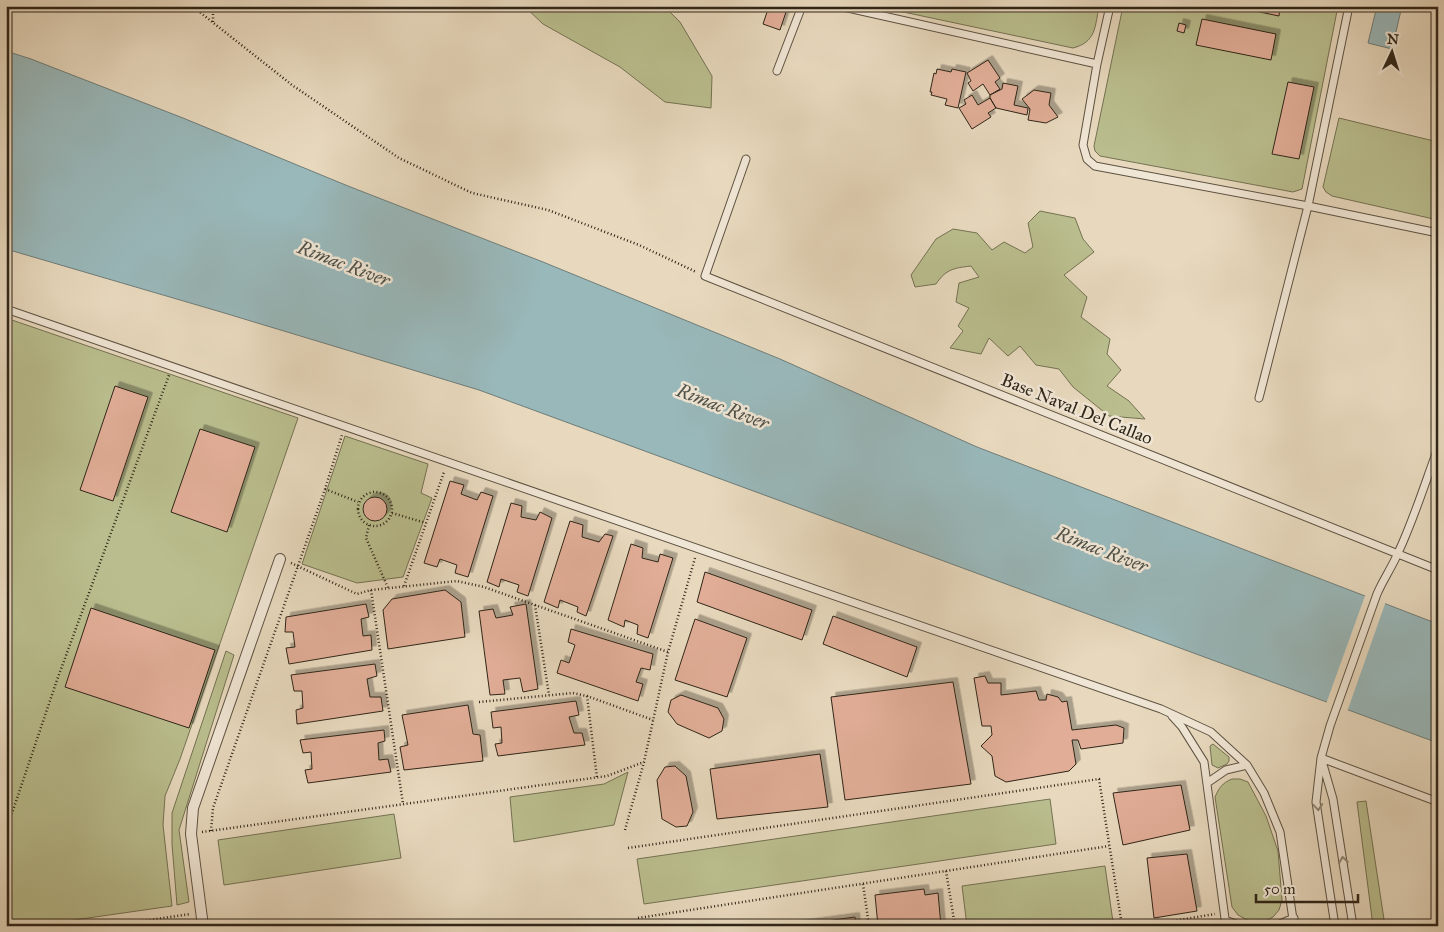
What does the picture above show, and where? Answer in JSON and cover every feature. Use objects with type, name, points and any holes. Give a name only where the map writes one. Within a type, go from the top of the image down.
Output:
[{"type":"street","points":[[203,926],[191,834],[193,808],[280,559]]},
{"type":"lane","points":[[777,71],[802,6]]},
{"type":"lane","points":[[839,6],[1098,64]]},
{"type":"lane","points":[[1110,6],[1083,145],[1087,159],[1095,166],[1308,206],[1438,233]]},
{"type":"lane","points":[[1259,398],[1308,206],[1349,6]]},
{"type":"lane","points":[[705,276],[746,159]]},
{"type":"lane","name":"Base Naval Del Callao","points":[[705,276],[1438,570]]},
{"type":"lane","points":[[6,309],[1168,712],[1211,732],[1247,765],[1264,794],[1280,832],[1294,922],[1276,926]]},
{"type":"lane","points":[[1335,926],[1316,802],[1321,758],[1335,711],[1377,594],[1398,554],[1411,523],[1438,448]]},
{"type":"lane","points":[[1168,712],[1182,727],[1204,762],[1225,919],[1241,926]]},
{"type":"lane","points":[[1321,758],[1438,802]]},
{"type":"lane","points":[[1321,758],[1333,799],[1353,926]]},
{"type":"lane","points":[[1207,783],[1226,770],[1247,765]]},
{"type":"path","points":[[192,6],[292,85],[399,158],[472,193],[548,210],[639,245],[705,276]]},
{"type":"path","points":[[213,6],[213,22]]},
{"type":"path","points":[[6,830],[57,680],[173,366]]},
{"type":"path","points":[[211,831],[213,808],[325,489],[344,426]]},
{"type":"path","points":[[404,586],[447,462]]},
{"type":"path","points":[[325,489],[358,502]]},
{"type":"path","points":[[372,492],[383,493],[391,502],[392,513],[386,523],[374,527],[369,526],[360,518],[357,508],[358,502],[366,494],[372,492]]},
{"type":"path","points":[[392,513],[426,523]]},
{"type":"path","points":[[369,526],[366,538],[388,588]]},
{"type":"path","points":[[625,830],[644,762],[668,652],[698,549]]},
{"type":"path","points":[[280,559],[357,594],[371,590],[458,581],[484,587],[668,652]]},
{"type":"path","points":[[371,590],[403,804]]},
{"type":"path","points":[[535,605],[549,695]]},
{"type":"path","points":[[479,702],[573,693],[587,696],[653,720]]},
{"type":"path","points":[[587,696],[597,778]]},
{"type":"path","points":[[191,834],[597,778],[608,776],[644,762]]},
{"type":"path","points":[[628,848],[1099,779],[1122,926]]},
{"type":"path","points":[[638,918],[1109,846]]},
{"type":"path","points":[[946,871],[955,926]]},
{"type":"path","points":[[863,884],[869,926]]},
{"type":"path","points":[[108,926],[201,913]]},
{"type":"path","points":[[1142,926],[1225,919]]},
{"type":"green space","points":[[524,6],[664,6],[680,22],[712,76],[711,108],[665,102],[620,67],[543,24]]},
{"type":"green space","points":[[875,6],[1099,6],[1095,27],[1090,38],[1073,48]]},
{"type":"green space","points":[[1123,6],[1338,6],[1302,189],[1293,192],[1100,156],[1095,151],[1094,146]]},
{"type":"green space","points":[[1339,118],[1438,142],[1438,220],[1332,196],[1326,192],[1323,187]]},
{"type":"green space","points":[[1040,211],[1075,218],[1083,239],[1094,252],[1064,275],[1087,297],[1081,317],[1110,339],[1107,354],[1121,370],[1107,386],[1129,401],[1145,419],[1109,416],[1073,387],[1059,369],[1036,365],[1020,346],[1008,356],[989,338],[981,354],[950,348],[963,331],[958,326],[969,308],[956,302],[959,283],[979,277],[971,266],[947,272],[936,284],[915,287],[911,275],[936,239],[953,229],[977,233],[992,250],[1004,242],[1025,253],[1033,247],[1028,223]]},
{"type":"green space","points":[[6,318],[298,418],[180,759],[165,796],[163,825],[172,906],[32,926],[6,926]]},
{"type":"green space","points":[[345,436],[428,464],[421,493],[432,498],[403,577],[357,583],[302,564]]},
{"type":"green space","points":[[226,651],[234,655],[179,830],[189,902],[177,905],[172,844],[172,813]]},
{"type":"green space","points":[[1213,744],[1229,757],[1227,764],[1218,768],[1212,765],[1210,746]]},
{"type":"green space","points":[[628,772],[614,825],[514,842],[510,797],[604,784]]},
{"type":"green space","points":[[1232,779],[1248,782],[1266,816],[1278,851],[1282,900],[1279,910],[1273,917],[1263,922],[1253,923],[1238,915],[1232,907],[1215,797],[1221,786]]},
{"type":"green space","points":[[1050,799],[1056,844],[644,904],[637,859]]},
{"type":"green space","points":[[1366,801],[1385,926],[1373,926],[1357,802]]},
{"type":"green space","points":[[394,814],[401,858],[224,885],[218,840]]},
{"type":"green space","points":[[1105,866],[1113,922],[1085,926],[967,926],[962,886]]},
{"type":"water","points":[[1377,6],[1402,6],[1392,49],[1368,43]]},
{"type":"water","name":"Rimac River","points":[[6,51],[183,118],[348,186],[543,262],[780,359],[977,447],[1438,624],[1438,743],[479,390],[6,249]]},
{"type":"pier","points":[[1366,593],[1386,601],[1347,712],[1326,704]]},
{"type":"building","points":[[769,6],[788,6],[780,30],[763,24]]},
{"type":"building","points":[[1231,6],[1280,6],[1279,16]]},
{"type":"building","points":[[1202,19],[1276,34],[1271,60],[1196,45]]},
{"type":"building","points":[[1179,23],[1186,25],[1184,33],[1177,31]]},
{"type":"building","points":[[988,60],[1000,78],[995,82],[1000,89],[990,95],[983,84],[973,91],[968,83],[971,81],[967,73]]},
{"type":"building","points":[[937,69],[951,72],[952,69],[966,72],[958,108],[945,105],[947,99],[931,95],[934,73],[936,74]]},
{"type":"building","points":[[1288,82],[1314,87],[1299,159],[1272,154]]},
{"type":"building","points":[[1003,83],[1018,86],[1014,105],[1028,108],[1027,115],[996,108],[990,95],[1002,89]]},
{"type":"building","points":[[1034,90],[1051,93],[1049,105],[1058,117],[1046,123],[1028,120],[1030,109],[1022,99]]},
{"type":"building","points":[[972,95],[978,105],[990,98],[996,108],[988,113],[991,117],[972,129],[959,108],[966,104],[964,100]]},
{"type":"building","points":[[115,386],[148,397],[113,501],[80,490]]},
{"type":"building","points":[[200,429],[255,447],[227,532],[171,512]]},
{"type":"building","points":[[450,481],[464,485],[461,494],[477,500],[481,492],[493,496],[468,577],[455,573],[457,565],[440,559],[437,567],[424,563]]},
{"type":"building","points":[[375,497],[384,500],[387,509],[384,518],[375,521],[366,518],[363,509],[366,500]]},
{"type":"building","points":[[511,503],[522,506],[521,517],[536,520],[540,512],[552,518],[528,596],[517,592],[519,585],[501,579],[499,587],[487,582]]},
{"type":"building","points":[[570,521],[583,525],[582,537],[599,542],[605,534],[613,536],[586,616],[577,612],[578,607],[560,600],[558,608],[544,602]]},
{"type":"building","points":[[631,544],[643,548],[642,558],[658,562],[660,554],[673,558],[648,638],[637,634],[638,625],[625,620],[624,627],[608,620]]},
{"type":"building","points":[[705,572],[812,610],[802,640],[697,602]]},
{"type":"building","points":[[445,590],[461,602],[465,637],[388,649],[383,610],[392,599]]},
{"type":"building","points":[[366,604],[369,617],[361,619],[363,636],[371,635],[372,650],[289,664],[286,648],[295,647],[293,632],[285,632],[286,617]]},
{"type":"building","points":[[526,604],[538,689],[523,692],[520,678],[503,680],[505,694],[490,695],[479,611],[493,609],[496,618],[513,615],[510,607]]},
{"type":"building","points":[[91,608],[215,650],[189,728],[65,687]]},
{"type":"building","points":[[833,616],[917,647],[907,677],[823,644]]},
{"type":"building","points":[[695,619],[747,638],[727,697],[675,680]]},
{"type":"building","points":[[571,629],[653,654],[650,670],[641,668],[636,682],[643,684],[638,701],[557,673],[561,660],[569,663],[575,645],[568,642]]},
{"type":"building","points":[[375,664],[377,676],[367,679],[370,697],[381,697],[383,711],[297,724],[296,710],[303,708],[302,691],[294,691],[291,675]]},
{"type":"building","points":[[985,676],[988,683],[1001,683],[1001,695],[1036,691],[1039,700],[1046,700],[1047,694],[1058,697],[1062,702],[1067,701],[1072,730],[1116,725],[1124,728],[1123,743],[1081,749],[1078,740],[1072,740],[1076,764],[1069,771],[1006,782],[995,776],[992,756],[981,746],[992,735],[991,726],[982,726],[974,678]]},
{"type":"building","points":[[953,682],[971,784],[845,800],[831,697]]},
{"type":"building","points":[[681,695],[718,708],[724,719],[722,731],[709,738],[677,724],[668,712],[671,700]]},
{"type":"building","points":[[576,701],[579,715],[569,717],[574,733],[582,733],[585,745],[498,756],[495,744],[502,743],[501,727],[493,728],[491,712]]},
{"type":"building","points":[[468,705],[473,734],[480,735],[483,761],[404,770],[400,747],[408,745],[402,715]]},
{"type":"building","points":[[384,730],[385,741],[378,743],[379,760],[388,759],[391,772],[308,783],[305,770],[312,769],[311,752],[303,753],[300,740]]},
{"type":"building","points":[[820,754],[828,807],[717,819],[710,769]]},
{"type":"building","points":[[675,766],[686,776],[693,812],[687,826],[676,827],[662,819],[657,780],[665,767]]},
{"type":"building","points":[[1181,785],[1190,830],[1123,845],[1113,793]]},
{"type":"building","points":[[1187,854],[1197,911],[1154,918],[1147,858]]},
{"type":"building","points":[[924,889],[925,895],[938,893],[941,926],[878,926],[875,895]]},
{"type":"building","points":[[855,917],[856,926],[790,926]]}]
